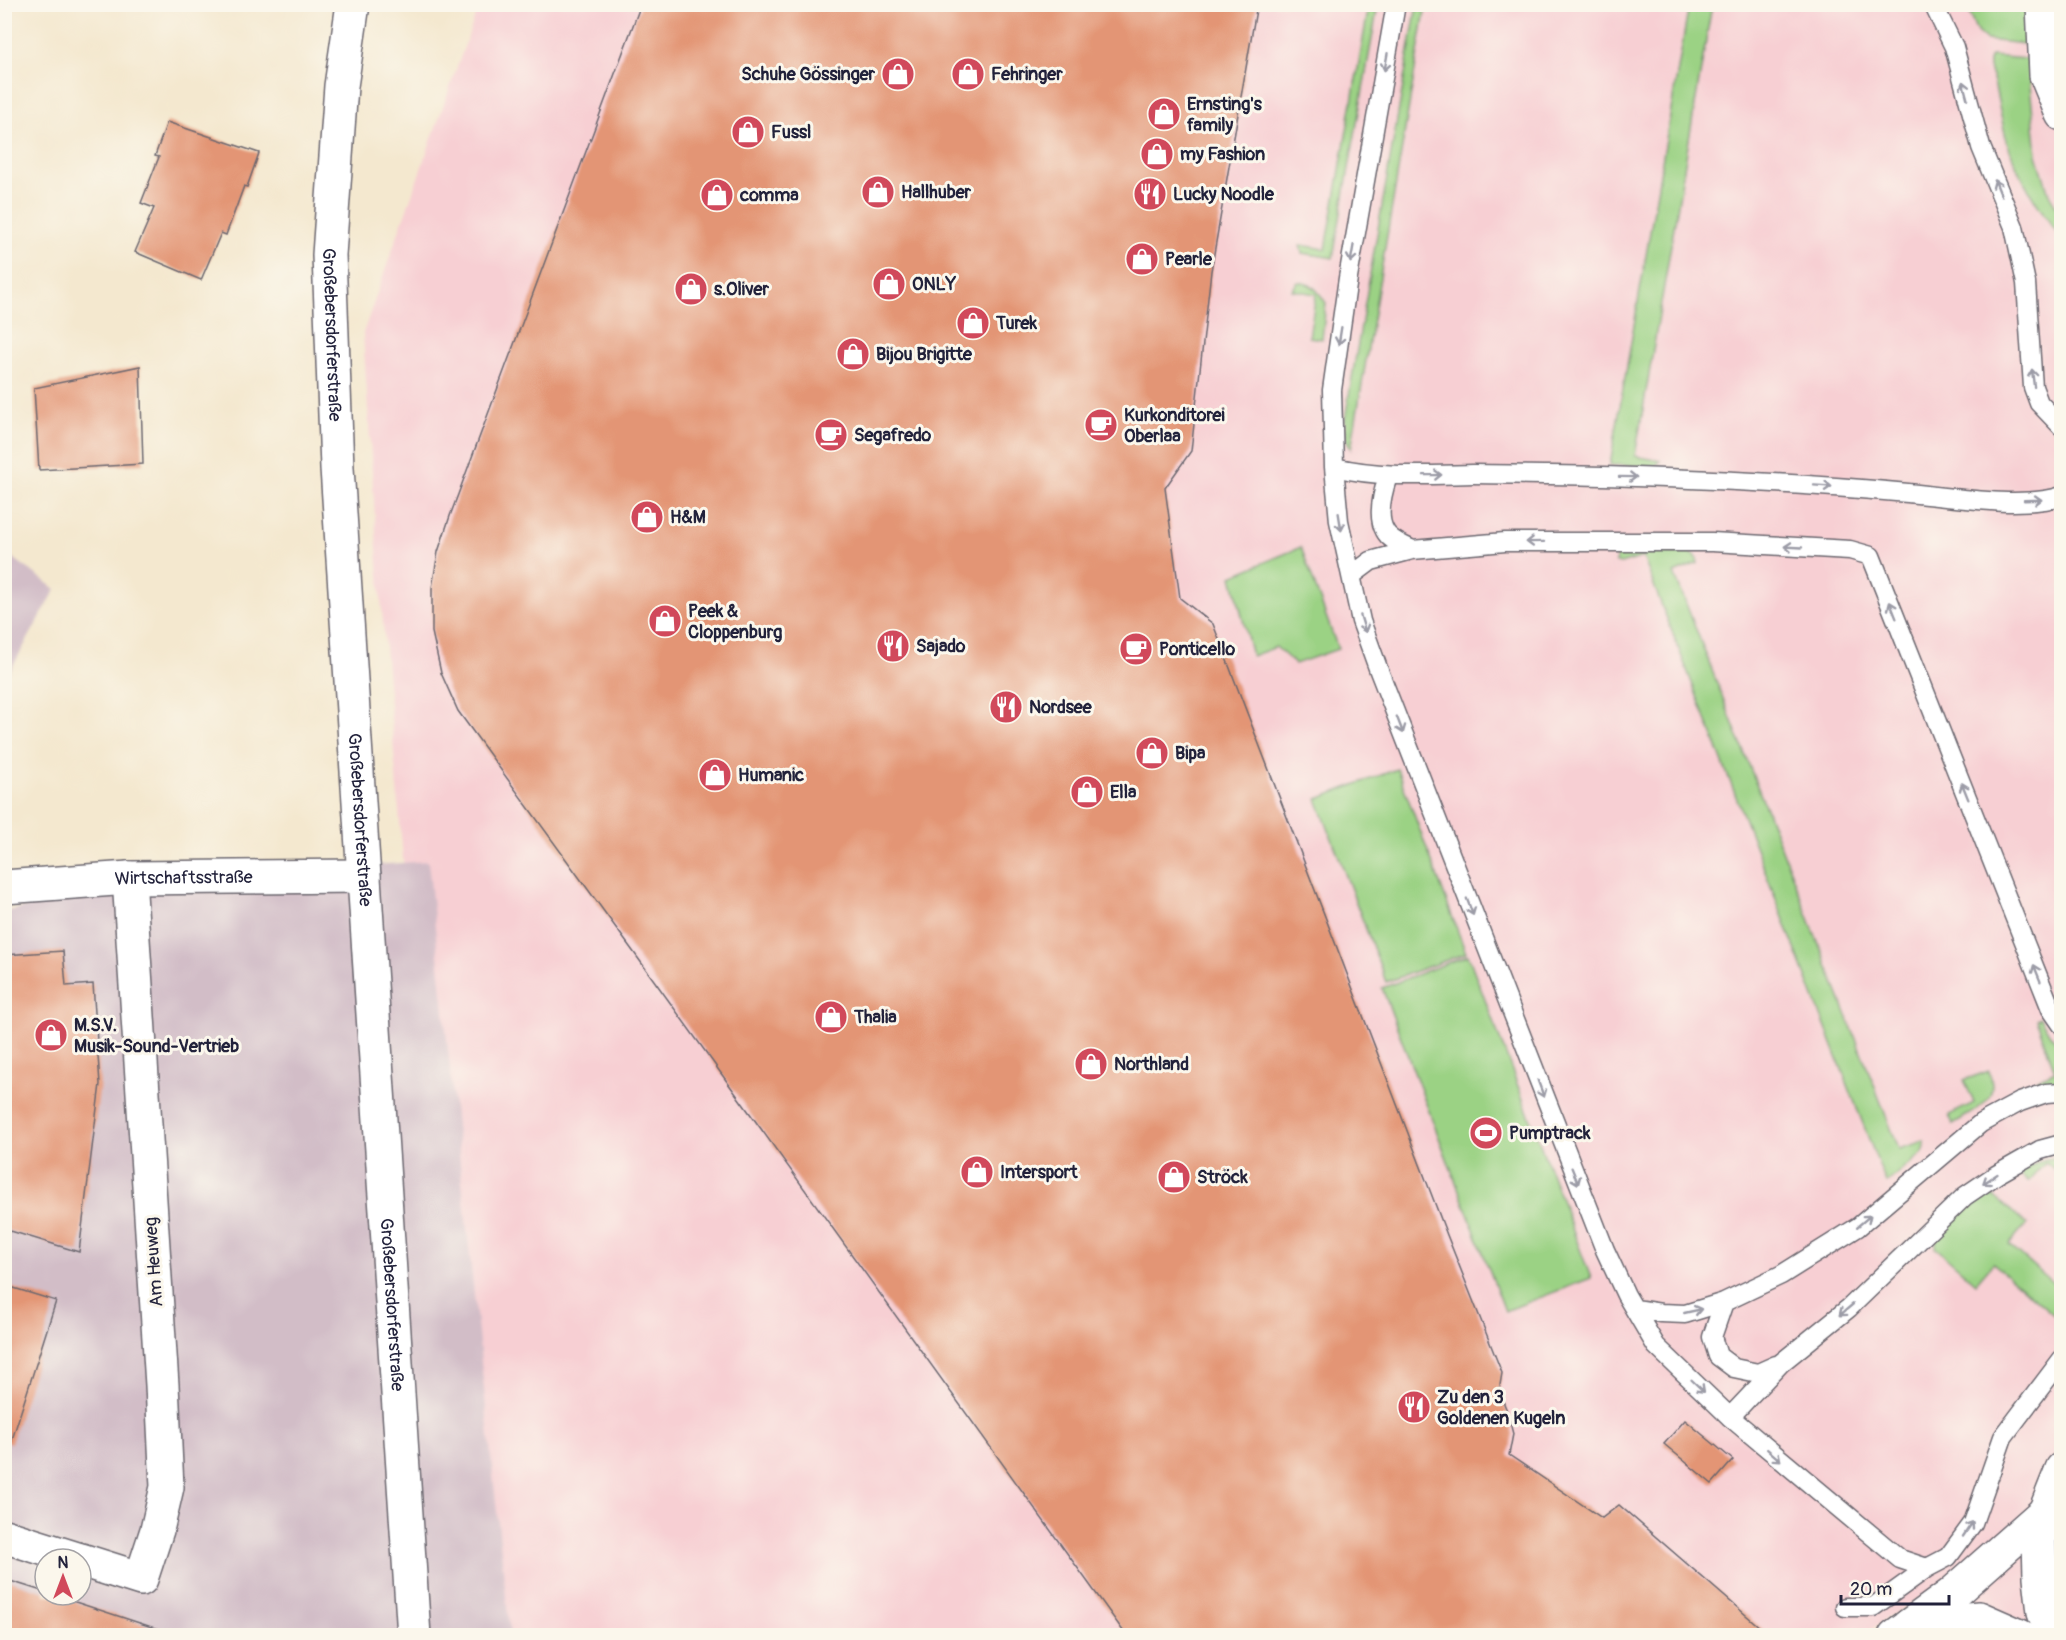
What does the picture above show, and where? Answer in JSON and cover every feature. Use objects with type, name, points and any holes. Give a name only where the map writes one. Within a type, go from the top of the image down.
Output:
[{"type":"street","name":"Großebersdorferstraße","points":[[353,4],[340,98],[329,255],[337,468],[414,1635]]},
{"type":"street","points":[[2043,4],[2046,75],[2061,114]]},
{"type":"street","name":"Wirtschaftsstraße","points":[[4,887],[129,879],[364,876]]},
{"type":"street","name":"Am Heuweg","points":[[93,1564],[141,1579],[157,1530],[167,1487],[129,879]]},
{"type":"street","points":[[2055,1635],[2044,1613],[2039,1540],[2045,1512],[2061,1468]]},
{"type":"street","points":[[1901,1630],[1952,1594],[2045,1512]]},
{"type":"street","name":"Am Heuweg","points":[[4,1536],[38,1547]]},
{"type":"street","points":[[1901,1630],[1979,1618],[2020,1635]]},
{"type":"lane","points":[[1396,4],[1348,278],[1332,390],[1334,466],[1340,521],[1361,621],[1422,784],[1605,1250],[1626,1295],[1656,1346],[1730,1417],[1900,1559],[1926,1568]]},
{"type":"lane","points":[[1933,4],[1954,48],[1981,147],[2014,227],[2026,283],[2033,387],[2039,403],[2061,427]]},
{"type":"lane","points":[[1334,466],[1355,472],[1388,476],[1477,474],[1674,478],[1848,488],[2004,501],[2051,499],[2061,496]]},
{"type":"lane","points":[[1388,476],[1382,492],[1382,517],[1385,531],[1392,539],[1412,550]]},
{"type":"lane","points":[[1351,576],[1371,561],[1412,550],[1505,542],[1712,542],[1850,550],[1871,555],[2051,1009],[2061,1025]]},
{"type":"lane","points":[[1635,1309],[1685,1314],[1724,1302],[1781,1275],[1858,1227],[1981,1123],[2020,1102],[2046,1093],[2061,1092]]},
{"type":"lane","points":[[1730,1417],[1781,1363],[1849,1308],[1965,1196],[2040,1149],[2061,1144]]},
{"type":"lane","points":[[1724,1302],[1712,1337],[1718,1356],[1734,1368],[1758,1373],[1781,1363]]},
{"type":"lane","points":[[1845,1607],[1873,1607],[1926,1568],[1948,1557],[1973,1523],[2003,1437],[2061,1359]]},
{"type":"shaded area","points":[[479,5],[2061,5],[2061,1635],[2015,1635],[1919,1598],[1861,1636],[456,1635],[441,1307],[378,564],[363,333]]},
{"type":"shaded area","points":[[5,552],[56,589],[5,680]]},
{"type":"shaded area","points":[[428,861],[510,1635],[5,1635],[4,912],[127,884]]},
{"type":"green space","points":[[1369,5],[1378,5],[1333,258],[1302,253],[1300,245],[1326,249]]},
{"type":"green space","points":[[1417,5],[1426,5],[1351,449],[1346,439],[1345,418]]},
{"type":"green space","points":[[1689,5],[1712,5],[1635,456],[1661,461],[1655,466],[1610,465]]},
{"type":"green space","points":[[1966,5],[2029,5],[2034,45],[1986,40],[1977,32]]},
{"type":"green space","points":[[1991,56],[2026,59],[2030,63],[2037,155],[2049,194],[2061,215],[2061,238],[2030,192],[2011,154],[1989,67]]},
{"type":"green space","points":[[1298,282],[1315,288],[1326,303],[1322,339],[1309,337],[1316,294],[1292,290]]},
{"type":"green space","points":[[1301,547],[1338,649],[1295,664],[1276,647],[1252,656],[1232,576]]},
{"type":"green space","points":[[1621,552],[1690,553],[1696,556],[1698,563],[1674,573],[1899,1149],[1924,1141],[1923,1153],[1886,1183],[1643,557],[1621,564],[1616,563],[1616,556]]},
{"type":"green space","points":[[1397,769],[1466,953],[1386,982],[1317,799]]},
{"type":"green space","name":"Pumptrack","points":[[1468,955],[1591,1278],[1505,1311],[1382,988]]},
{"type":"green space","points":[[2040,1017],[2049,1033],[2061,1047],[2061,1079],[2031,1086],[2030,1083],[2055,1071],[2036,1019]]},
{"type":"green space","points":[[1989,1071],[1992,1090],[1989,1098],[1984,1104],[1953,1124],[1949,1115],[1974,1103],[1964,1080]]},
{"type":"green space","points":[[2061,1157],[2061,1175],[2046,1162],[2028,1182],[2018,1173],[2045,1159]]},
{"type":"green space","points":[[1991,1194],[2027,1224],[2009,1245],[2061,1290],[2061,1321],[1993,1263],[1976,1283],[1936,1248],[1936,1238],[1981,1195]]},
{"type":"building","points":[[641,4],[1257,4],[1211,271],[1191,451],[1165,488],[1180,598],[1213,624],[1502,1373],[1499,1391],[1513,1434],[1509,1455],[1602,1518],[1619,1505],[1769,1635],[1126,1635],[458,711],[441,673],[432,632],[432,588],[438,552]]},
{"type":"building","points":[[167,122],[259,153],[226,235],[221,233],[201,280],[135,252],[154,208],[141,203],[159,157],[155,156]]},
{"type":"building","points":[[140,366],[143,464],[39,470],[34,388]]},
{"type":"building","points":[[63,951],[66,986],[93,984],[100,1084],[79,1252],[4,1229],[4,955]]},
{"type":"building","points":[[4,1285],[56,1301],[11,1443],[4,1442]]},
{"type":"building","points":[[1685,1420],[1733,1460],[1712,1484],[1664,1444]]},
{"type":"building","points":[[4,1579],[33,1588],[33,1607],[91,1607],[161,1630],[160,1635],[4,1635]]},
{"type":"place","name":"Schuhe Gössinger","points":[[898,74]]},
{"type":"place","name":"Fehringer","points":[[968,74]]},
{"type":"place","name":"Ernsting's family","points":[[1164,114]]},
{"type":"place","name":"Fussl","points":[[748,132]]},
{"type":"place","name":"my Fashion","points":[[1157,154]]},
{"type":"place","name":"Hallhuber","points":[[878,192]]},
{"type":"place","name":"Lucky Noodle","points":[[1150,194]]},
{"type":"place","name":"comma","points":[[717,195]]},
{"type":"place","name":"Pearle","points":[[1142,259]]},
{"type":"place","name":"ONLY","points":[[889,284]]},
{"type":"place","name":"s.Oliver","points":[[691,289]]},
{"type":"place","name":"Turek","points":[[973,323]]},
{"type":"place","name":"Bijou Brigitte","points":[[853,354]]},
{"type":"place","name":"Kurkonditorei Oberlaa","points":[[1101,425]]},
{"type":"place","name":"Segafredo","points":[[831,435]]},
{"type":"place","name":"H&M","points":[[647,517]]},
{"type":"place","name":"Peek & Cloppenburg","points":[[665,621]]},
{"type":"place","name":"Sajado","points":[[893,646]]},
{"type":"place","name":"Ponticello","points":[[1136,649]]},
{"type":"place","name":"Nordsee","points":[[1006,707]]},
{"type":"place","name":"Bipa","points":[[1152,753]]},
{"type":"place","name":"Humanic","points":[[715,775]]},
{"type":"place","name":"Ella","points":[[1087,792]]},
{"type":"place","name":"Thalia","points":[[831,1017]]},
{"type":"place","name":"M.S.V. Musik-Sound-Vertrieb","points":[[51,1035]]},
{"type":"place","name":"Northland","points":[[1091,1064]]},
{"type":"place","name":"Pumptrack","points":[[1486,1133]]},
{"type":"place","name":"Intersport","points":[[977,1172]]},
{"type":"place","name":"Ströck","points":[[1174,1177]]},
{"type":"place","name":"Zu den 3 Goldenen Kugeln","points":[[1414,1407]]}]
